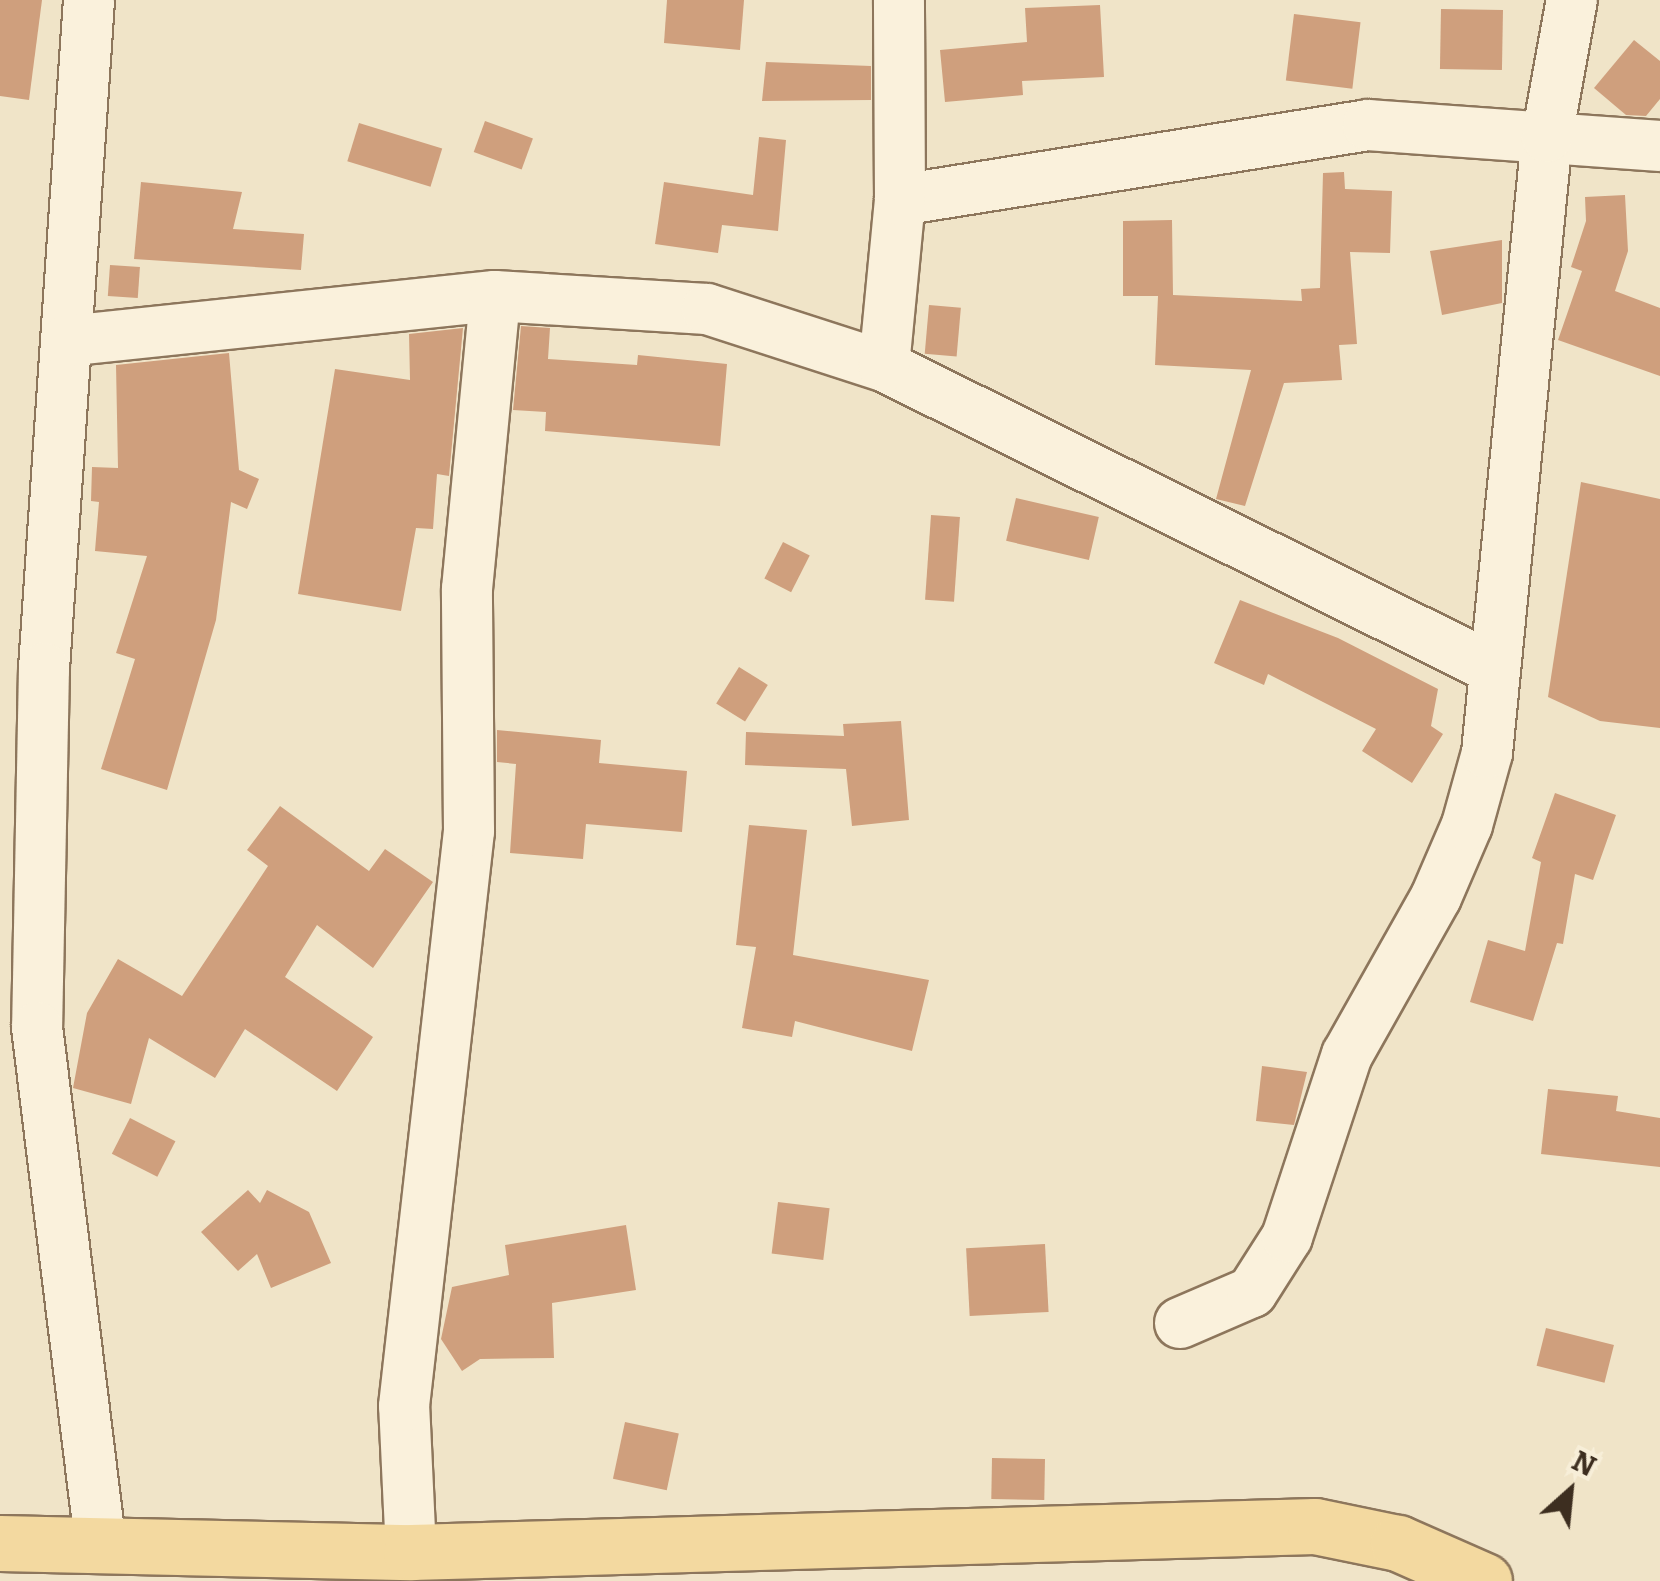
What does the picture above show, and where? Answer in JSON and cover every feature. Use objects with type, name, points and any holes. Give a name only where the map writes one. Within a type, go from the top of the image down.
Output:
[{"type":"main road","points":[[0,1543],[100,1540],[412,1552],[1315,1526],[1398,1542],[1484,1581]]},
{"type":"street","points":[[89,0],[66,341],[22,663],[37,1027],[100,1540]]},
{"type":"street","points":[[884,366],[900,200],[898,0]]},
{"type":"street","points":[[1180,1322],[1252,1292],[1288,1237],[1346,1054],[1436,897],[1467,825],[1487,754],[1546,138],[1572,0]]},
{"type":"street","points":[[900,200],[1368,125],[1660,146]]},
{"type":"street","points":[[66,341],[495,296],[707,309],[884,366],[1494,669]]},
{"type":"street","points":[[412,1552],[404,1406],[468,831],[467,589],[495,296]]},
{"type":"building","points":[[0,0],[42,0],[29,100],[0,96]]},
{"type":"building","points":[[667,0],[744,0],[740,50],[664,43]]},
{"type":"building","points":[[1100,5],[1104,77],[1022,81],[1023,95],[945,102],[940,50],[1027,42],[1025,8]]},
{"type":"building","points":[[1441,9],[1503,10],[1502,70],[1440,69]]},
{"type":"building","points":[[1294,14],[1361,22],[1352,89],[1286,81]]},
{"type":"building","points":[[1634,40],[1660,61],[1660,99],[1646,116],[1626,115],[1594,88]]},
{"type":"building","points":[[766,62],[871,66],[871,100],[762,101]]},
{"type":"building","points":[[485,121],[533,138],[522,169],[474,152]]},
{"type":"building","points":[[359,123],[442,148],[431,187],[347,161]]},
{"type":"building","points":[[759,137],[786,140],[778,231],[722,225],[718,253],[655,244],[664,182],[753,195]]},
{"type":"building","points":[[1344,172],[1345,189],[1392,191],[1390,253],[1350,252],[1357,344],[1339,345],[1342,380],[1284,383],[1245,506],[1216,499],[1251,370],[1155,365],[1158,296],[1123,296],[1123,221],[1172,220],[1173,295],[1302,301],[1301,289],[1320,288],[1323,173]]},
{"type":"building","points":[[141,182],[242,192],[233,229],[304,234],[301,270],[134,259]]},
{"type":"building","points":[[1625,195],[1628,251],[1615,291],[1660,308],[1660,376],[1558,340],[1582,271],[1571,267],[1586,221],[1585,197]]},
{"type":"building","points":[[1502,240],[1502,303],[1442,315],[1430,251]]},
{"type":"building","points":[[110,265],[140,267],[138,298],[108,296]]},
{"type":"building","points":[[929,305],[961,308],[957,357],[925,354]]},
{"type":"building","points":[[521,326],[550,328],[548,359],[637,365],[638,355],[727,364],[720,446],[545,431],[546,412],[513,410]]},
{"type":"building","points":[[463,328],[449,476],[437,474],[433,529],[416,528],[401,611],[298,594],[335,369],[410,380],[409,334]]},
{"type":"building","points":[[229,353],[239,470],[259,479],[247,509],[231,502],[216,620],[167,790],[101,769],[135,659],[116,653],[147,556],[95,551],[99,502],[91,501],[92,467],[118,468],[116,365]]},
{"type":"building","points":[[1581,482],[1660,499],[1660,728],[1600,721],[1548,697]]},
{"type":"building","points":[[1016,498],[1099,517],[1089,560],[1006,541]]},
{"type":"building","points":[[931,515],[960,517],[954,602],[925,600]]},
{"type":"building","points":[[783,542],[810,556],[791,592],[764,579]]},
{"type":"building","points":[[1240,600],[1338,638],[1438,689],[1431,726],[1443,734],[1412,783],[1362,751],[1376,729],[1268,674],[1264,685],[1214,663]]},
{"type":"building","points":[[739,667],[768,685],[745,721],[716,703]]},
{"type":"building","points":[[901,721],[909,820],[852,826],[846,769],[745,765],[746,732],[844,736],[843,724]]},
{"type":"building","points":[[497,730],[601,740],[599,763],[687,771],[682,832],[586,824],[583,859],[510,853],[516,764],[497,762]]},
{"type":"building","points":[[1555,793],[1616,815],[1593,880],[1575,874],[1563,944],[1557,943],[1533,1021],[1470,1002],[1488,940],[1525,951],[1541,862],[1532,858]]},
{"type":"building","points":[[280,806],[369,871],[385,849],[433,882],[373,968],[317,925],[285,977],[373,1037],[337,1091],[245,1029],[215,1078],[149,1038],[131,1104],[73,1088],[87,1013],[118,959],[182,996],[268,866],[247,850]]},
{"type":"building","points":[[749,825],[807,830],[793,955],[929,980],[912,1051],[795,1021],[792,1037],[742,1028],[756,947],[736,945]]},
{"type":"building","points":[[1262,1066],[1307,1072],[1294,1125],[1256,1121]]},
{"type":"building","points":[[1548,1089],[1618,1096],[1616,1111],[1660,1118],[1660,1167],[1541,1154]]},
{"type":"building","points":[[130,1118],[175,1141],[157,1177],[112,1154]]},
{"type":"building","points":[[248,1190],[260,1203],[267,1190],[309,1212],[331,1263],[271,1288],[257,1254],[238,1271],[201,1232]]},
{"type":"building","points":[[778,1202],[830,1208],[823,1260],[772,1254]]},
{"type":"building","points":[[626,1225],[636,1290],[552,1303],[554,1358],[480,1359],[462,1371],[441,1339],[452,1287],[509,1275],[505,1245]]},
{"type":"building","points":[[1045,1244],[1049,1312],[970,1316],[966,1248]]},
{"type":"building","points":[[1546,1328],[1614,1345],[1604,1383],[1537,1366]]},
{"type":"building","points":[[625,1422],[679,1433],[667,1490],[613,1479]]},
{"type":"building","points":[[992,1458],[1045,1459],[1044,1500],[991,1499]]}]
